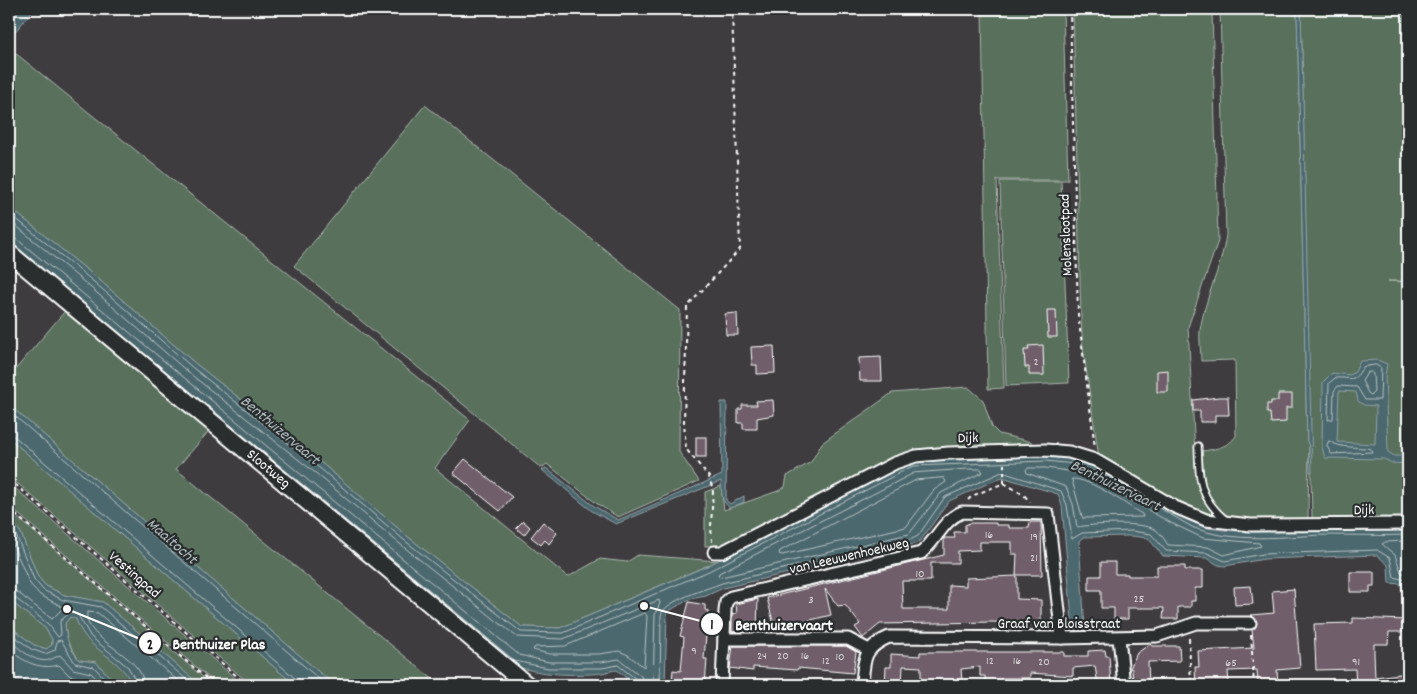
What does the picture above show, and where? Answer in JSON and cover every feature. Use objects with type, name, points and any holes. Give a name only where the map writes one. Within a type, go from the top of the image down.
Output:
[{"type":"street","name":"Slootweg","points":[[9,253],[527,685]]},
{"type":"street","name":"Dijk","points":[[714,552],[722,552],[895,463],[916,456],[1045,450],[1069,452],[1095,460],[1190,515],[1230,524],[1408,524]]},
{"type":"street","points":[[965,512],[1048,514],[1062,638]]},
{"type":"street","name":"van Leeuwenhoekweg","points":[[724,639],[726,602],[731,597],[922,553],[930,546],[949,518],[965,512]]},
{"type":"street","name":"Graaf van Bloisstraat","points":[[869,650],[876,642],[889,637],[1119,638],[1157,636],[1196,623],[1250,623]]},
{"type":"street","points":[[1119,638],[1124,685]]},
{"type":"street","points":[[723,684],[724,639],[848,639],[869,650],[864,659],[862,685]]},
{"type":"lane","points":[[1198,446],[1199,474],[1205,497],[1210,506],[1230,524]]},
{"type":"path","points":[[714,552],[711,526],[713,490],[709,477],[686,450],[684,422],[687,307],[740,249],[732,9]]},
{"type":"path","name":"Molenslootpad","points":[[1070,9],[1078,314],[1095,460]]},
{"type":"path","points":[[1004,458],[1004,483]]},
{"type":"path","name":"Vestingpad","points":[[9,479],[247,685]]},
{"type":"path","points":[[965,512],[968,501],[972,496],[1004,483]]},
{"type":"path","points":[[1004,483],[1024,496],[1033,507],[1033,513]]},
{"type":"path","points":[[9,509],[214,685]]},
{"type":"path","points":[[1250,623],[1254,685]]},
{"type":"path","points":[[1189,625],[1191,685]]},
{"type":"path","points":[[723,684],[755,685]]},
{"type":"green space","points":[[982,9],[1063,9],[1068,180],[997,180],[1004,388],[988,389]]},
{"type":"green space","points":[[1073,9],[1212,9],[1218,241],[1188,327],[1195,452],[1223,446],[1236,436],[1235,360],[1201,361],[1200,342],[1202,318],[1221,259],[1226,235],[1220,9],[1297,9],[1307,441],[1309,445],[1308,520],[1250,520],[1198,514],[1099,458],[1083,348],[1081,319]]},
{"type":"green space","points":[[1301,9],[1408,9],[1408,281],[1388,281],[1408,282],[1408,520],[1312,519]]},
{"type":"green space","points":[[9,48],[470,420],[435,468],[568,577],[600,559],[627,562],[638,555],[718,561],[560,628],[522,627],[407,536],[325,466],[196,364],[97,278],[9,207]]},
{"type":"green space","points":[[425,105],[680,310],[679,452],[699,481],[618,517],[596,503],[547,464],[541,468],[294,266]]},
{"type":"green space","points":[[1000,181],[1061,181],[1069,383],[1006,386]]},
{"type":"green space","points":[[65,311],[209,431],[176,469],[440,685],[334,685],[9,405],[9,377]]},
{"type":"green space","points":[[968,387],[983,400],[992,427],[999,434],[1032,442],[1032,445],[970,446],[903,453],[727,546],[705,546],[705,492],[721,486],[724,510],[778,491],[785,487],[787,476],[811,462],[822,443],[892,393]]},
{"type":"green space","points":[[9,438],[295,685],[251,685],[9,476]]},
{"type":"green space","points":[[9,483],[243,685],[217,685],[9,506]]},
{"type":"green space","points":[[9,510],[212,685],[200,685],[103,602],[64,595],[46,586],[38,577],[20,531],[9,521]]},
{"type":"green space","points":[[9,600],[45,628],[52,639],[52,645],[47,649],[34,645],[9,626]]},
{"type":"green space","points":[[70,617],[76,619],[88,640],[120,666],[134,685],[117,685],[96,662],[79,660],[67,640],[65,623]]},
{"type":"water","points":[[9,9],[34,9],[9,39]]},
{"type":"water","points":[[1297,9],[1301,9],[1312,472],[1310,472],[1309,446],[1307,441]]},
{"type":"water","points":[[9,207],[97,278],[196,364],[325,466],[407,536],[522,627],[560,628],[707,566],[911,461],[1046,456],[1074,459],[1105,471],[1207,528],[1250,532],[1408,530],[1408,594],[1402,594],[1401,584],[1389,583],[1388,565],[1377,555],[1264,559],[1225,566],[1218,565],[1207,558],[1163,556],[1148,538],[1131,536],[1083,537],[1079,541],[1085,629],[1073,630],[1062,506],[1058,494],[1002,477],[949,501],[921,540],[915,544],[723,588],[706,596],[690,599],[667,612],[665,685],[635,685],[617,670],[602,673],[569,674],[545,673],[523,668],[513,665],[9,247]]},
{"type":"water","points":[[1377,360],[1387,364],[1385,376],[1388,452],[1394,456],[1408,456],[1408,464],[1392,463],[1384,459],[1325,458],[1322,447],[1323,382],[1332,373],[1350,375],[1355,372],[1360,361]],"holes":[[[1339,391],[1356,392],[1358,401],[1364,405],[1376,406],[1375,444],[1337,442]]]},
{"type":"water","points":[[721,402],[727,402],[726,500],[730,504],[744,496],[744,502],[730,508],[723,499],[721,481],[616,524],[592,511],[542,470],[546,468],[594,506],[618,520],[722,475]]},
{"type":"water","points":[[9,405],[334,685],[295,685],[9,438]]},
{"type":"water","points":[[9,521],[20,531],[38,577],[46,586],[64,595],[103,602],[200,685],[134,685],[120,666],[88,640],[76,619],[70,617],[65,623],[70,647],[79,660],[96,662],[117,685],[9,685],[9,626],[34,645],[46,649],[52,645],[52,639],[45,628],[9,600]]},
{"type":"building","points":[[1047,310],[1056,310],[1057,337],[1048,337]]},
{"type":"building","points":[[737,313],[738,335],[726,335],[725,314]]},
{"type":"building","points":[[1043,345],[1044,375],[1029,375],[1029,367],[1025,367],[1024,350],[1029,350],[1028,346]]},
{"type":"building","points":[[774,346],[775,373],[757,374],[757,365],[752,365],[751,347]]},
{"type":"building","points":[[881,357],[882,381],[860,381],[859,358]]},
{"type":"building","points":[[1168,370],[1168,392],[1157,392],[1157,371]]},
{"type":"building","points":[[1278,394],[1292,394],[1292,408],[1286,408],[1286,422],[1271,423],[1270,413],[1267,413],[1267,404],[1271,404],[1271,401],[1278,401]]},
{"type":"building","points":[[1228,397],[1229,415],[1215,415],[1215,422],[1200,422],[1200,411],[1193,411],[1193,400]]},
{"type":"building","points":[[773,400],[774,415],[757,418],[757,429],[743,429],[743,423],[738,423],[738,409],[742,409],[742,405],[757,405],[756,401]]},
{"type":"building","points":[[696,437],[706,437],[706,457],[696,457]]},
{"type":"building","points":[[465,459],[512,497],[500,511],[453,473]]},
{"type":"building","points":[[523,521],[530,527],[524,535],[516,528]]},
{"type":"building","points":[[543,522],[557,533],[549,544],[545,540],[541,545],[531,537]]},
{"type":"building","points":[[1030,522],[1041,522],[1042,575],[1016,575],[1017,554],[1012,554],[1012,542],[980,542],[980,550],[958,551],[958,563],[931,563],[931,581],[902,581],[903,609],[949,609],[949,585],[966,586],[966,578],[1017,576],[1017,599],[1041,600],[1041,624],[991,622],[880,624],[863,638],[855,627],[860,624],[845,605],[838,606],[825,589],[831,615],[790,625],[791,621],[774,625],[767,598],[944,555],[944,538],[955,538],[954,532],[965,532],[965,525],[970,523],[996,523],[996,525],[1009,525],[1009,528],[1029,528]]},
{"type":"building","points":[[1101,562],[1115,562],[1115,574],[1128,574],[1128,576],[1157,576],[1157,566],[1185,566],[1185,570],[1203,570],[1203,588],[1195,588],[1195,601],[1191,601],[1191,607],[1178,607],[1178,619],[1163,619],[1164,608],[1128,608],[1128,619],[1114,619],[1114,608],[1101,608],[1101,590],[1089,590],[1089,576],[1101,576]]},
{"type":"building","points":[[1350,572],[1374,572],[1374,586],[1370,586],[1370,592],[1350,592]]},
{"type":"building","points":[[1251,586],[1253,604],[1235,605],[1234,587]]},
{"type":"building","points":[[1294,589],[1300,668],[1277,670],[1278,685],[1258,685],[1257,670],[1228,671],[1229,685],[1196,685],[1195,667],[1199,667],[1198,651],[1254,648],[1252,630],[1257,623],[1251,615],[1274,613],[1272,591]]},
{"type":"building","points":[[758,599],[757,629],[732,632],[732,614],[737,613],[736,604]]},
{"type":"building","points":[[689,602],[705,605],[705,610],[708,611],[704,659],[707,659],[705,685],[689,685],[689,682],[672,681],[673,670],[681,671],[684,637],[680,636]]},
{"type":"building","points":[[1353,618],[1407,620],[1408,632],[1389,632],[1388,644],[1374,644],[1374,653],[1375,677],[1408,673],[1408,685],[1356,685],[1355,669],[1316,670],[1314,624],[1353,623]]},
{"type":"building","points":[[1150,644],[1152,646],[1179,646],[1180,661],[1148,662],[1149,685],[1133,685],[1132,669],[1130,668],[1137,653]]},
{"type":"building","points":[[733,646],[846,646],[856,652],[853,673],[798,668],[797,670],[753,667],[753,671],[730,668]]},
{"type":"building","points":[[1105,650],[1106,656],[1109,656],[1111,685],[1098,685],[1095,666],[1073,668],[1073,676],[1030,673],[1030,678],[1002,678],[1002,682],[985,683],[985,676],[980,676],[980,667],[961,669],[962,682],[958,682],[958,685],[921,685],[921,667],[903,666],[902,685],[885,685],[886,667],[891,667],[891,654],[920,656],[920,652],[1064,652],[1064,656],[1088,656],[1088,651]]},
{"type":"place","name":"Benthuizervaart","points":[[644,606]]},
{"type":"place","name":"Benthuizer Plas","points":[[67,609]]},
{"type":"water label","name":"Maaltocht","points":[[173,540]]}]
